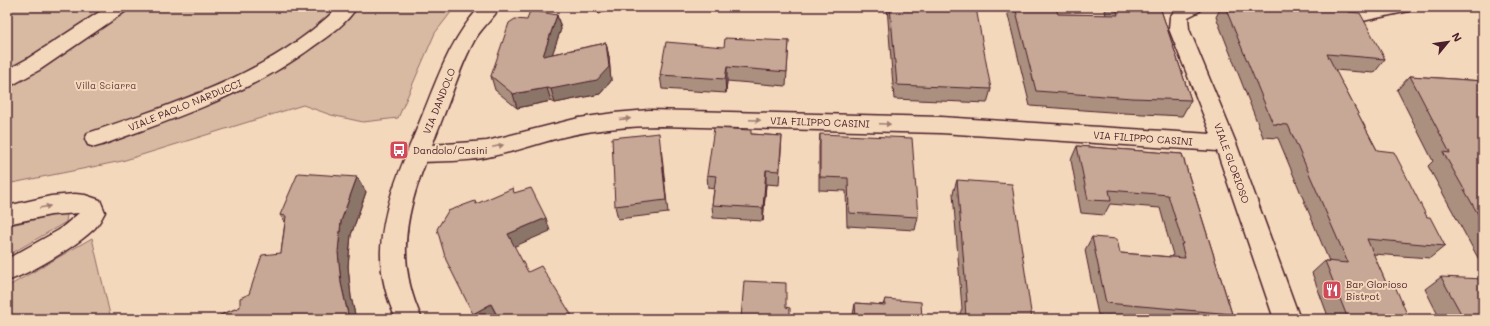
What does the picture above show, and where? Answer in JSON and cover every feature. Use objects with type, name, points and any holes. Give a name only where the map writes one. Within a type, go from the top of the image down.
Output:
[{"type":"street","points":[[7,79],[34,64],[120,7]]},
{"type":"street","name":"VIALE PAOLO NARDUCCI","points":[[95,138],[151,119],[243,82],[301,48],[340,17],[348,7]]},
{"type":"street","name":"VIA DANDOLO","points":[[409,319],[397,284],[393,248],[399,211],[418,154],[444,89],[466,40],[479,20],[491,7]]},
{"type":"street","points":[[1316,12],[1363,15],[1393,8]]},
{"type":"street","name":"VIALE GLORIOSO","points":[[1188,9],[1180,13],[1177,20],[1179,28],[1225,143],[1287,319]]},
{"type":"street","name":"VIA FILIPPO CASINI","points":[[418,154],[474,151],[592,123],[626,119],[666,117],[941,125],[1225,143]]},
{"type":"street","points":[[7,215],[66,204],[84,203],[92,207],[93,212],[91,217],[74,232],[7,271]]},
{"type":"green space","name":"Villa Sciarra","points":[[7,7],[455,7],[435,33],[398,118],[363,122],[331,115],[303,105],[122,161],[7,184]]},
{"type":"green space","points":[[67,214],[66,222],[7,256],[7,226],[54,215]]},
{"type":"green space","points":[[92,238],[111,319],[7,319],[7,287]]},
{"type":"building","points":[[890,7],[976,8],[991,89],[897,85]]},
{"type":"building","points":[[1015,7],[1055,7],[1058,14],[1118,15],[1116,7],[1160,7],[1191,100],[1132,98],[1036,91]]},
{"type":"building","points":[[1225,7],[1345,7],[1348,12],[1360,13],[1385,59],[1327,54],[1377,150],[1394,152],[1427,217],[1430,217],[1445,246],[1367,239],[1387,285],[1395,286],[1409,319],[1348,319],[1325,261],[1348,263],[1288,125],[1273,124]]},
{"type":"building","points":[[530,10],[557,15],[543,56],[606,43],[609,67],[597,80],[551,89],[547,88],[513,94],[491,76],[509,23],[515,19],[527,20]]},
{"type":"building","points":[[725,38],[789,41],[787,72],[727,67],[725,79],[660,75],[666,42],[724,47]]},
{"type":"building","points":[[1410,76],[1483,81],[1483,223],[1443,152],[1450,153]]},
{"type":"building","points":[[714,128],[751,130],[751,134],[782,136],[779,171],[766,170],[763,208],[712,205],[716,176],[707,175]]},
{"type":"building","points":[[659,133],[666,200],[615,206],[612,138]]},
{"type":"building","points":[[820,134],[912,138],[918,217],[849,213],[848,178],[820,177]]},
{"type":"building","points":[[1077,146],[1182,154],[1232,314],[1106,303],[1092,237],[1117,239],[1120,253],[1185,258],[1181,244],[1183,244],[1168,195],[1109,190],[1111,201],[1088,200]]},
{"type":"building","points":[[298,173],[357,177],[341,221],[338,252],[341,283],[349,319],[211,319],[240,307],[240,298],[249,294],[262,255],[281,253],[286,216],[280,215]]},
{"type":"building","points":[[957,180],[1012,184],[1032,319],[966,319],[965,301],[967,302]]},
{"type":"building","points":[[513,188],[514,193],[531,188],[546,218],[508,234],[528,272],[541,266],[574,319],[499,319],[491,304],[473,314],[446,260],[437,229],[448,211],[475,201],[476,204]]},
{"type":"building","points":[[1441,277],[1483,279],[1483,319],[1464,319]]},
{"type":"building","points":[[744,281],[786,283],[786,307],[790,308],[790,319],[741,319]]},
{"type":"building","points":[[885,299],[921,302],[922,319],[856,319],[855,303],[885,305]]},
{"type":"building","points":[[690,316],[739,319],[690,319]]},
{"type":"place","name":"Dandolo/Casini","points":[[399,150]]},
{"type":"place","name":"Bar Glorioso Bistrot","points":[[1332,290]]}]
